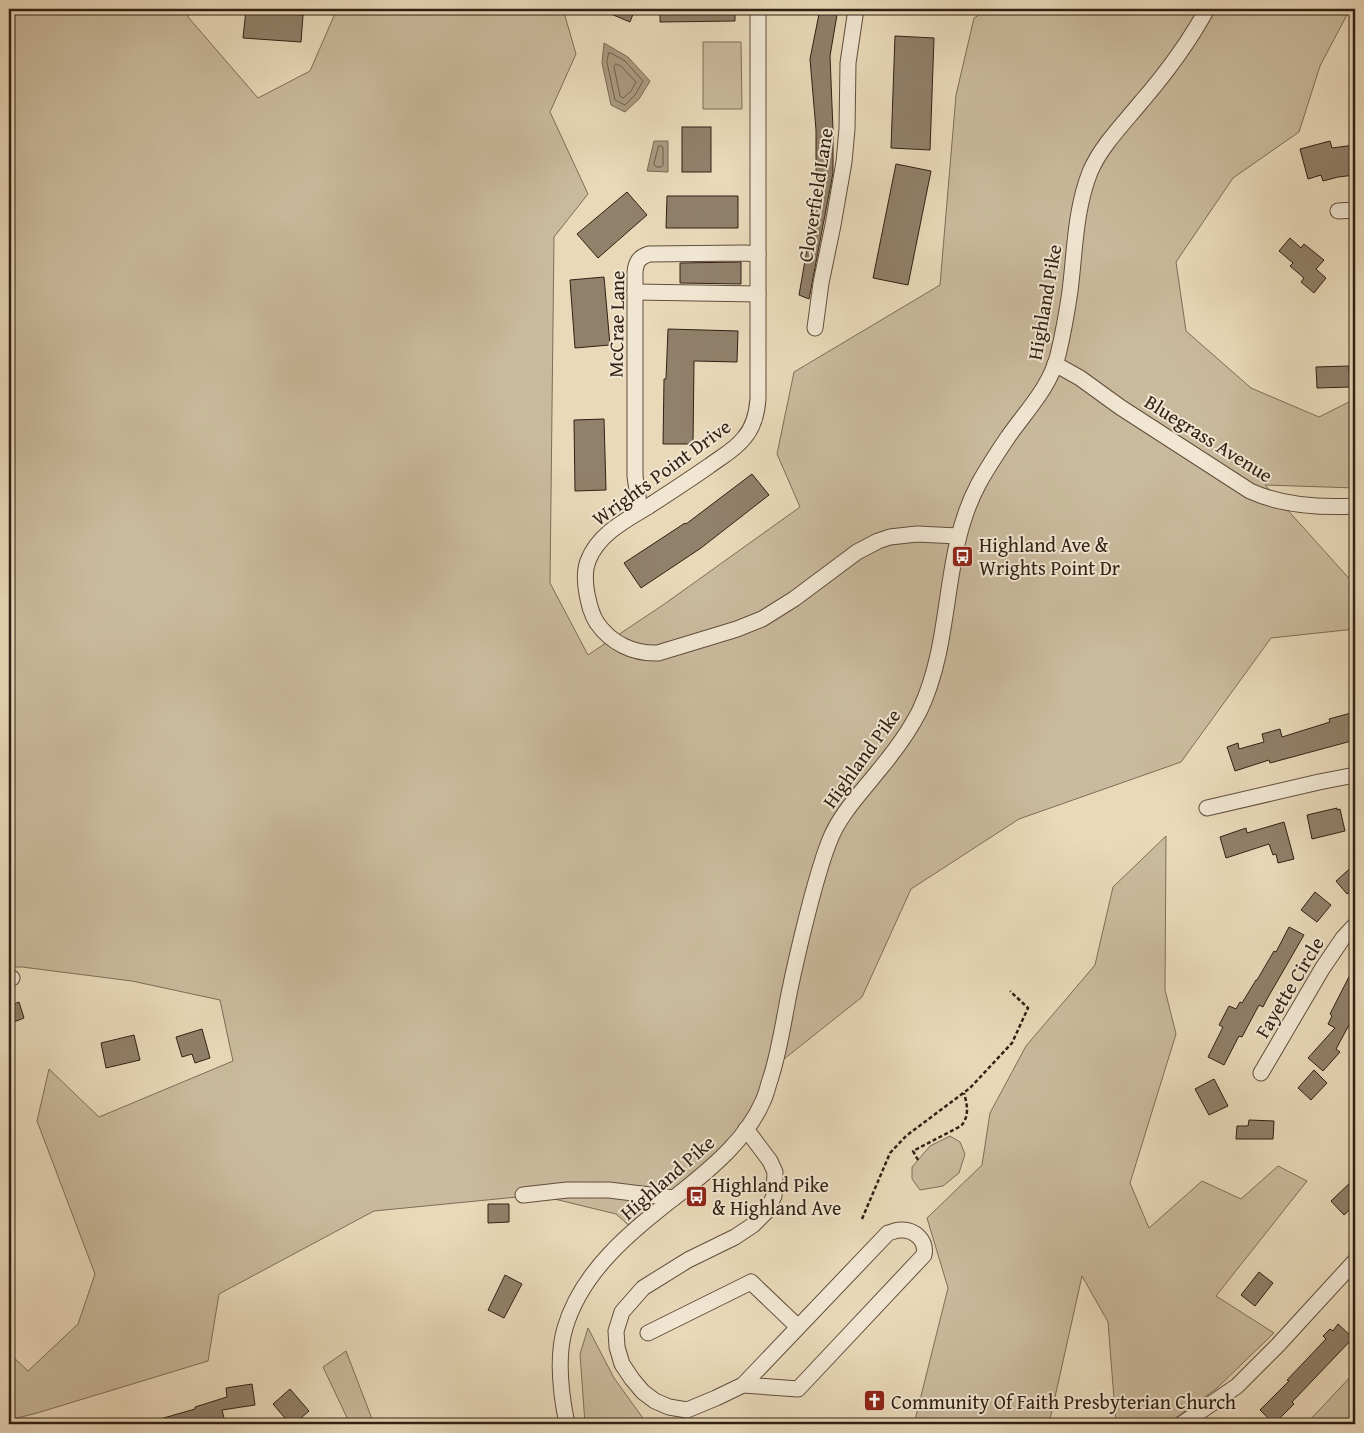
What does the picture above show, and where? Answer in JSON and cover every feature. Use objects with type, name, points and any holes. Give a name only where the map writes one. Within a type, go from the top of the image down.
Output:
[{"type":"street","name":"Wrights Point Drive","points":[[758,9],[757,412],[746,436],[736,447],[670,493],[618,525],[599,542],[588,560],[585,575],[591,612],[602,629],[616,643],[632,650],[649,654],[658,653],[737,629],[762,619],[794,599],[857,552],[878,541],[890,537],[917,534],[958,536]]},
{"type":"street","name":"Cloverfield Lane","points":[[815,328],[821,283],[834,225],[844,162],[847,129],[848,64],[856,9]]},
{"type":"street","name":"Highland Pike","points":[[567,1424],[560,1376],[562,1341],[564,1328],[588,1280],[601,1263],[634,1230],[708,1171],[735,1144],[764,1100],[777,1058],[810,903],[831,835],[849,806],[905,736],[919,711],[931,682],[941,641],[958,536],[964,517],[979,484],[1008,437],[1046,386],[1055,364],[1070,296],[1078,214],[1091,169],[1110,140],[1169,69],[1195,32],[1208,9]]},
{"type":"street","points":[[1338,211],[1355,210]]},
{"type":"street","name":"McCrae Lane","points":[[640,511],[635,476],[636,263],[642,256],[649,254],[758,254]]},
{"type":"street","points":[[635,292],[758,294]]},
{"type":"street","name":"Bluegrass Avenue","points":[[1055,364],[1080,378],[1120,407],[1250,491],[1263,497],[1292,504],[1330,508],[1355,506]]},
{"type":"street","points":[[1207,808],[1355,775]]},
{"type":"street","name":"Fayette Circle","points":[[1261,1073],[1322,969],[1343,938],[1355,925]]},
{"type":"street","points":[[743,1385],[798,1390],[924,1255],[925,1249],[924,1243],[913,1232],[901,1230],[888,1233],[743,1385],[687,1410],[669,1407],[655,1401],[643,1392],[622,1364],[616,1347],[616,1331],[622,1312],[643,1288],[688,1260],[735,1238],[753,1225],[766,1212],[774,1196],[775,1172],[770,1161],[746,1129]]},
{"type":"street","points":[[523,1195],[567,1190],[609,1190],[674,1198]]},
{"type":"street","points":[[1182,1424],[1237,1386],[1278,1345],[1355,1261]]},
{"type":"street","points":[[648,1333],[751,1282],[798,1326]]},
{"type":"path","points":[[862,1219],[890,1153],[906,1136],[970,1088],[1012,1043],[1028,1008],[1010,991]]},
{"type":"path","points":[[918,1160],[913,1151],[961,1126],[965,1122],[967,1110],[964,1092]]},
{"type":"shaded area","points":[[9,9],[190,9],[188,17],[258,98],[310,71],[337,9],[563,9],[576,54],[550,112],[588,194],[554,237],[550,583],[588,655],[663,605],[800,507],[777,454],[794,372],[940,285],[956,95],[974,18],[989,9],[1073,9],[1088,14],[1103,9],[1350,9],[1320,66],[1299,132],[1233,178],[1176,262],[1186,331],[1251,388],[1319,417],[1355,399],[1355,488],[1265,485],[1355,585],[1355,629],[1271,638],[1181,762],[1019,819],[911,889],[862,997],[774,1067],[746,1129],[634,1230],[616,1214],[538,1195],[374,1211],[219,1294],[208,1361],[9,1420],[9,1353],[28,1371],[78,1324],[95,1274],[37,1121],[49,1069],[99,1117],[233,1061],[220,1000],[132,981],[9,967]]},
{"type":"shaded area","points":[[703,42],[741,42],[742,109],[703,109]]},
{"type":"shaded area","points":[[1166,836],[1165,990],[1176,1034],[1130,1183],[1149,1228],[1202,1181],[1241,1199],[1278,1166],[1307,1181],[1216,1296],[1274,1333],[1216,1389],[1167,1424],[1116,1424],[1108,1322],[1082,1276],[1049,1424],[914,1424],[948,1288],[927,1218],[982,1165],[990,1113],[1026,1046],[1095,965],[1113,887]]},
{"type":"shaded area","points":[[950,1136],[960,1142],[965,1154],[959,1173],[943,1186],[920,1190],[912,1179],[912,1167],[930,1146]]},
{"type":"shaded area","points":[[588,1328],[614,1378],[649,1424],[585,1424],[580,1354]]},
{"type":"shaded area","points":[[346,1351],[374,1424],[350,1424],[323,1367]]},
{"type":"shaded area","points":[[1355,1372],[1355,1424],[1306,1424]]},
{"type":"water","points":[[604,43],[628,57],[650,81],[639,99],[625,112],[611,105],[602,63]]},
{"type":"water","points":[[654,141],[668,141],[668,172],[647,171]]},
{"type":"building","points":[[599,9],[635,9],[630,22]]},
{"type":"building","points":[[660,9],[735,9],[735,21],[660,22]]},
{"type":"building","points":[[820,9],[838,9],[830,56],[833,173],[809,299],[799,295],[816,198],[816,130],[810,59]]},
{"type":"building","points":[[246,10],[303,15],[301,42],[243,38]]},
{"type":"building","points":[[895,36],[934,38],[930,150],[891,148]]},
{"type":"building","points":[[682,127],[711,127],[711,172],[682,172]]},
{"type":"building","points":[[1330,141],[1332,148],[1355,145],[1355,175],[1323,181],[1321,175],[1308,179],[1300,149]]},
{"type":"building","points":[[896,164],[931,171],[908,285],[873,278]]},
{"type":"building","points":[[627,192],[647,215],[598,258],[577,234]]},
{"type":"building","points":[[667,196],[738,196],[738,228],[666,228]]},
{"type":"building","points":[[1290,238],[1301,248],[1304,244],[1324,260],[1316,269],[1326,278],[1314,293],[1301,282],[1304,278],[1290,266],[1293,263],[1279,251]]},
{"type":"building","points":[[741,262],[741,284],[680,283],[680,263]]},
{"type":"building","points":[[604,277],[610,345],[575,348],[570,280]]},
{"type":"building","points":[[668,329],[738,331],[737,362],[694,361],[693,444],[663,444],[664,379],[666,379]]},
{"type":"building","points":[[1349,366],[1350,387],[1317,388],[1316,367]]},
{"type":"building","points":[[604,419],[606,490],[575,491],[574,420]]},
{"type":"building","points":[[752,474],[769,495],[701,548],[641,588],[624,563],[686,524]]},
{"type":"building","points":[[1351,713],[1355,740],[1270,763],[1269,760],[1235,771],[1227,747],[1238,743],[1239,749],[1264,742],[1262,734],[1280,729],[1282,737],[1330,722],[1329,719]]},
{"type":"building","points":[[1337,808],[1337,810],[1340,809],[1345,831],[1312,839],[1307,815]]},
{"type":"building","points":[[1284,822],[1294,859],[1278,863],[1276,854],[1273,855],[1269,844],[1226,858],[1220,837],[1246,828],[1247,833]]},
{"type":"building","points":[[1355,864],[1355,887],[1347,894],[1336,881]]},
{"type":"building","points":[[1315,892],[1331,905],[1317,922],[1301,910]]},
{"type":"building","points":[[1289,927],[1304,935],[1263,1007],[1259,1005],[1242,1037],[1239,1036],[1224,1065],[1208,1057],[1223,1027],[1219,1025],[1229,1006],[1236,1009],[1240,1002],[1242,1003],[1274,951],[1276,952]]},
{"type":"building","points":[[1355,965],[1355,1014],[1336,1049],[1340,1052],[1323,1071],[1308,1058],[1335,1028],[1328,1024],[1332,1016],[1330,1014]]},
{"type":"building","points":[[19,1002],[24,1018],[9,1024],[9,1006]]},
{"type":"building","points":[[202,1029],[210,1058],[195,1063],[192,1054],[182,1057],[176,1037]]},
{"type":"building","points":[[134,1035],[140,1060],[106,1068],[101,1043]]},
{"type":"building","points":[[1314,1070],[1327,1083],[1311,1100],[1298,1088]]},
{"type":"building","points":[[1214,1079],[1228,1106],[1209,1115],[1195,1089]]},
{"type":"building","points":[[1249,1120],[1274,1121],[1273,1139],[1236,1139],[1237,1126],[1248,1126]]},
{"type":"building","points":[[1355,1178],[1355,1205],[1344,1215],[1331,1201]]},
{"type":"building","points":[[488,1204],[509,1204],[509,1222],[488,1223]]},
{"type":"building","points":[[1259,1272],[1273,1283],[1255,1306],[1241,1295]]},
{"type":"building","points":[[505,1275],[522,1284],[504,1318],[488,1310]]},
{"type":"building","points":[[1338,1324],[1353,1338],[1292,1402],[1294,1404],[1274,1424],[1260,1410],[1326,1339],[1323,1336],[1330,1329],[1333,1331]]},
{"type":"building","points":[[252,1384],[255,1405],[222,1410],[224,1418],[203,1424],[153,1424],[153,1421],[195,1409],[195,1407],[227,1397],[226,1388]]},
{"type":"building","points":[[290,1389],[309,1411],[294,1424],[290,1424],[273,1404]]},
{"type":"place","name":"Highland Ave & Wrights Point Dr","points":[[963,556]]},
{"type":"place","name":"Highland Pike & Highland Ave","points":[[696,1196]]},
{"type":"place","name":"Community Of Faith Presbyterian Church","points":[[875,1401]]}]
